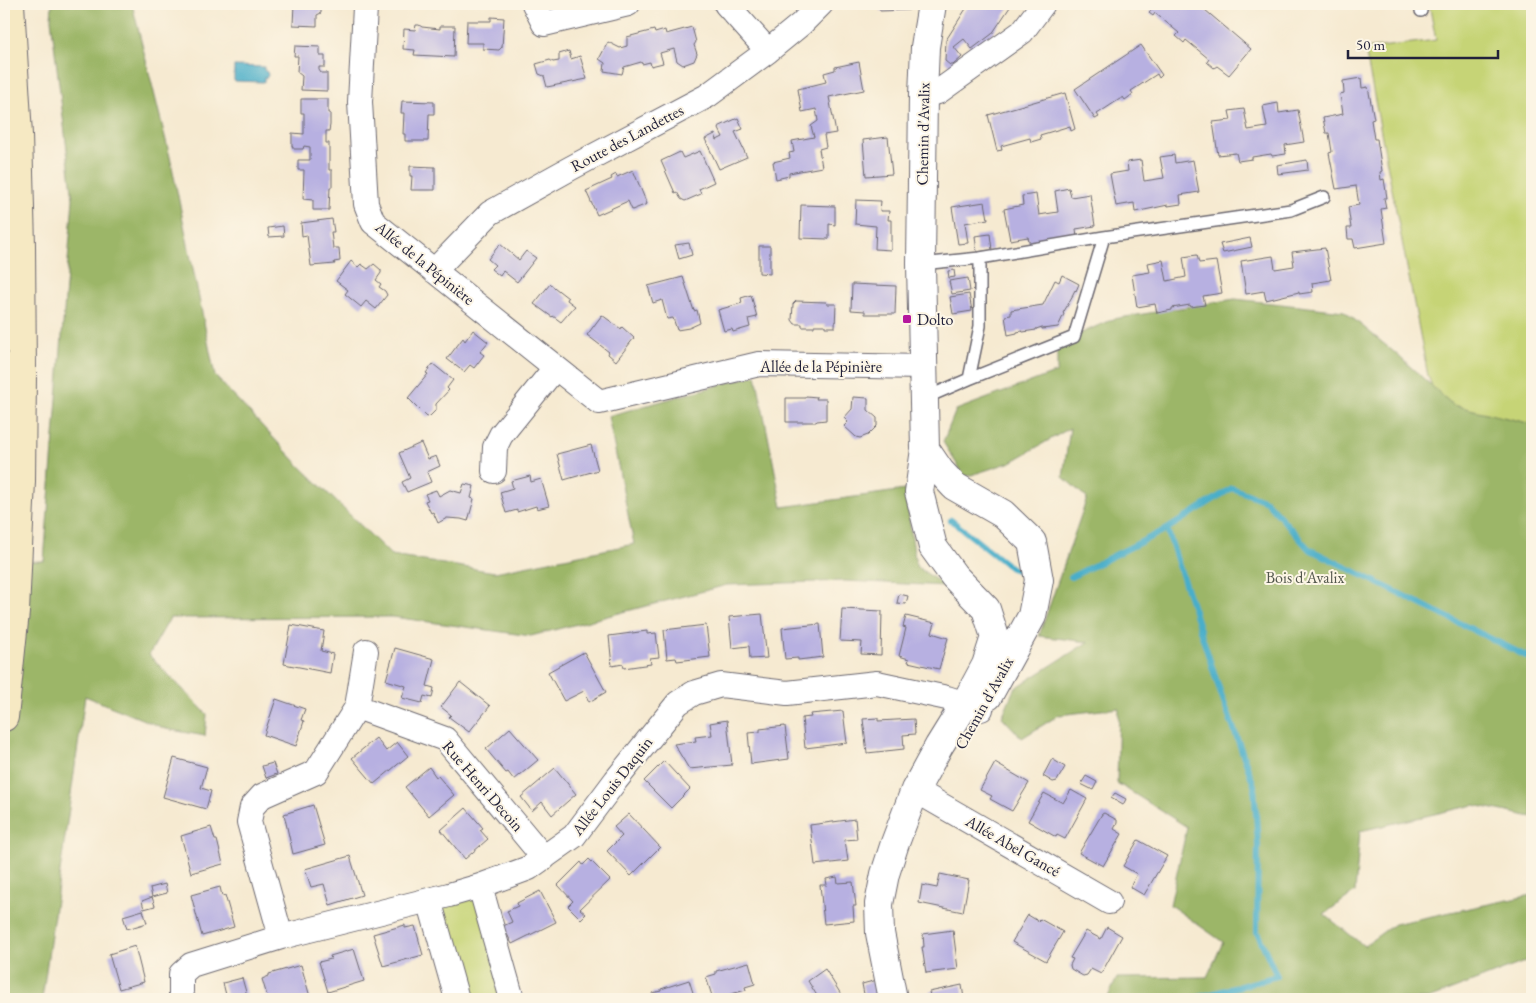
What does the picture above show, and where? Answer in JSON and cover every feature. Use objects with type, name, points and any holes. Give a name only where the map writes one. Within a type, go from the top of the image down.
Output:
[{"type":"main road","points":[[4,717],[15,612],[21,481],[22,374],[18,135],[10,4]]},
{"type":"street","name":"Allée de la Pépinière","points":[[368,4],[366,7],[360,102],[366,204],[372,222],[599,402],[758,364],[923,367]]},
{"type":"street","points":[[534,4],[544,24],[628,4]]},
{"type":"street","points":[[726,4],[768,51]]},
{"type":"street","name":"Route des Landettes","points":[[434,271],[490,213],[707,96],[768,51],[801,24],[821,4]]},
{"type":"street","name":"Chemin d'Avalix","points":[[932,4],[926,47],[923,96],[921,264],[925,450],[919,492],[933,547],[954,576],[986,609],[995,637],[973,706]]},
{"type":"street","points":[[923,96],[938,92],[1022,32],[1043,4]]},
{"type":"street","points":[[494,470],[495,447],[501,435],[555,368]]},
{"type":"street","name":"Chemin d'Avalix","points":[[893,999],[880,933],[879,904],[885,874],[895,843],[973,706],[1006,666],[1032,616],[1039,580],[1032,542],[1003,514],[954,486],[925,450]]},
{"type":"street","points":[[281,937],[249,822],[252,807],[262,796],[316,772],[357,707],[366,651]]},
{"type":"street","name":"Allée Louis Daquin","points":[[183,999],[181,974],[191,965],[281,937],[480,886],[530,868],[574,836],[678,703],[694,693],[721,685],[787,693],[877,683],[973,706]]},
{"type":"street","name":"Rue Henri Decoin","points":[[357,707],[444,739],[544,858]]},
{"type":"street","name":"Chemin d'Avalix","points":[[906,999],[894,936],[893,908],[895,886],[923,795]]},
{"type":"street","name":"Allée Abel Gancé","points":[[923,795],[1109,902]]},
{"type":"street","points":[[480,886],[512,999]]},
{"type":"street","points":[[429,900],[457,999]]},
{"type":"lane","points":[[921,264],[980,258],[1104,237],[1291,210],[1324,197]]},
{"type":"lane","points":[[924,399],[1074,337],[1104,237]]},
{"type":"lane","points":[[969,379],[980,326],[980,258]]},
{"type":"green space","points":[[52,4],[132,4],[170,157],[215,376],[299,465],[392,556],[495,572],[634,544],[608,416],[756,375],[782,507],[905,490],[916,566],[945,586],[845,581],[727,585],[531,636],[393,617],[170,618],[149,655],[207,714],[205,736],[166,729],[85,696],[42,999],[4,999],[4,562],[44,561],[73,199],[51,19]]},
{"type":"green space","points":[[1429,4],[1532,4],[1532,437],[1444,416],[1428,376],[1365,49],[1436,40]]},
{"type":"green space","name":"Bois d'Avalix","points":[[1235,299],[1344,311],[1394,352],[1453,405],[1532,424],[1532,817],[1474,805],[1360,831],[1355,892],[1324,914],[1364,946],[1394,924],[1532,895],[1532,959],[1428,999],[1107,999],[1117,978],[1207,977],[1223,942],[1170,905],[1187,827],[1117,783],[1119,708],[1059,715],[1022,738],[1002,717],[1014,689],[1088,642],[1039,636],[1087,498],[1063,477],[1070,428],[1011,462],[965,477],[943,442],[956,410],[1057,372],[1057,344],[1113,319]]},
{"type":"green space","points":[[467,896],[477,902],[504,999],[465,999],[440,910]]},
{"type":"water","points":[[234,66],[264,67],[268,75],[264,78],[264,82],[234,81]]},
{"type":"building","points":[[294,4],[318,4],[321,8],[321,13],[317,15],[317,26],[293,25]]},
{"type":"building","points":[[880,4],[909,4],[909,10],[880,11]]},
{"type":"building","points":[[969,4],[1012,4],[992,34],[972,49],[964,39],[954,47],[962,57],[953,65],[950,65],[945,61],[946,40]]},
{"type":"building","points":[[1157,4],[1198,4],[1251,49],[1229,75],[1217,66],[1214,68],[1207,62],[1209,59],[1186,40],[1184,43],[1176,36],[1179,33],[1155,13],[1153,16],[1149,13]]},
{"type":"building","points":[[491,17],[504,18],[502,47],[499,50],[483,49],[483,43],[466,43],[467,21],[491,21]]},
{"type":"building","points":[[416,25],[440,29],[440,26],[455,26],[454,57],[414,55],[415,50],[403,49],[404,29],[415,30]]},
{"type":"building","points":[[692,27],[697,54],[694,61],[683,65],[677,61],[674,49],[660,53],[663,63],[651,66],[650,62],[642,64],[641,62],[624,67],[622,74],[604,71],[605,63],[599,59],[608,42],[620,48],[627,46],[627,37],[654,30],[655,33],[665,30],[666,34]]},
{"type":"building","points":[[1141,45],[1162,75],[1159,78],[1157,74],[1131,91],[1133,94],[1125,100],[1123,97],[1097,114],[1099,117],[1095,119],[1075,89]]},
{"type":"building","points":[[295,46],[320,47],[320,56],[325,56],[325,67],[319,67],[319,70],[321,73],[327,73],[327,91],[301,90],[302,76],[297,72],[298,56],[294,56]]},
{"type":"building","points":[[569,51],[571,59],[580,56],[587,79],[547,87],[544,76],[539,74],[536,64],[550,60],[553,62],[559,61],[559,54]]},
{"type":"building","points":[[859,62],[864,90],[829,97],[836,133],[824,135],[826,147],[819,149],[822,167],[789,173],[789,176],[776,179],[773,162],[790,158],[789,153],[794,152],[792,141],[814,137],[811,126],[818,121],[816,109],[802,112],[798,89],[826,82],[824,73],[835,70],[835,67]]},
{"type":"building","points":[[1361,78],[1362,88],[1368,87],[1374,119],[1371,120],[1374,139],[1377,139],[1382,171],[1380,172],[1381,180],[1384,179],[1387,198],[1384,198],[1386,208],[1381,209],[1386,243],[1355,248],[1353,239],[1348,239],[1347,228],[1351,228],[1348,207],[1359,205],[1356,186],[1336,189],[1329,153],[1332,152],[1329,133],[1326,133],[1323,118],[1343,114],[1340,94],[1344,93],[1343,81]]},
{"type":"building","points":[[1065,93],[1075,129],[1071,131],[1070,126],[1040,135],[1041,139],[1031,142],[1030,138],[1001,146],[1002,150],[997,151],[988,115]]},
{"type":"building","points":[[301,99],[328,99],[330,125],[329,131],[326,131],[326,143],[329,143],[329,170],[332,170],[329,210],[313,210],[313,200],[303,199],[304,170],[298,170],[298,160],[310,160],[310,147],[304,146],[303,149],[294,149],[292,146],[292,133],[304,134],[304,113],[301,113]]},
{"type":"building","points":[[402,101],[434,102],[434,114],[429,114],[428,141],[405,141],[405,134],[403,134],[404,113],[401,113]]},
{"type":"building","points":[[1278,103],[1279,113],[1298,110],[1304,142],[1285,145],[1286,154],[1272,156],[1271,154],[1238,161],[1236,153],[1218,155],[1213,122],[1231,120],[1229,111],[1244,109],[1248,130],[1267,127],[1263,106]]},
{"type":"building","points":[[738,118],[743,129],[735,132],[747,157],[719,169],[705,139],[715,134],[717,140],[723,137],[718,127]]},
{"type":"building","points":[[888,137],[892,174],[866,176],[863,140]]},
{"type":"building","points":[[700,151],[714,182],[699,189],[701,194],[685,201],[681,199],[677,192],[675,193],[661,161],[680,152],[683,158]]},
{"type":"building","points":[[1174,155],[1175,163],[1193,160],[1199,192],[1180,195],[1181,204],[1135,212],[1134,203],[1116,206],[1110,174],[1128,171],[1127,162],[1141,160],[1144,181],[1164,178],[1160,157]]},
{"type":"building","points":[[1307,160],[1308,170],[1278,174],[1277,165]]},
{"type":"building","points":[[410,166],[435,167],[435,190],[411,190],[412,176],[410,176]]},
{"type":"building","points":[[633,170],[647,204],[632,210],[628,201],[597,215],[586,191],[612,179],[611,177],[616,174],[617,177]]},
{"type":"building","points":[[1069,188],[1071,197],[1090,194],[1095,226],[1076,229],[1077,238],[1043,241],[1044,243],[1030,245],[1028,237],[1010,240],[1004,209],[1023,205],[1022,196],[1036,194],[1039,215],[1058,212],[1055,191]]},
{"type":"building","points":[[856,200],[881,201],[880,211],[889,211],[888,220],[891,220],[891,250],[875,249],[876,226],[855,224]]},
{"type":"building","points":[[985,202],[988,219],[965,223],[968,243],[958,244],[952,207]]},
{"type":"building","points":[[801,205],[835,206],[835,225],[829,224],[829,239],[800,238]]},
{"type":"building","points":[[332,219],[334,232],[331,232],[333,248],[339,248],[340,261],[334,262],[335,264],[311,266],[307,235],[302,236],[301,223]]},
{"type":"building","points":[[283,226],[284,236],[269,237],[268,228]]},
{"type":"building","points":[[990,234],[992,250],[977,252],[975,236]]},
{"type":"building","points":[[1250,238],[1252,247],[1223,253],[1220,244]]},
{"type":"building","points":[[689,243],[692,255],[679,259],[675,245]]},
{"type":"building","points":[[500,244],[519,260],[526,251],[536,258],[517,282],[503,271],[500,276],[491,269],[495,265],[488,259]]},
{"type":"building","points":[[759,246],[770,246],[770,274],[759,273]]},
{"type":"building","points":[[1325,248],[1331,280],[1312,283],[1313,292],[1299,294],[1299,292],[1266,300],[1264,291],[1246,294],[1241,261],[1273,256],[1275,269],[1294,266],[1292,252]]},
{"type":"building","points":[[1197,255],[1199,263],[1216,261],[1222,293],[1203,296],[1205,305],[1172,308],[1172,310],[1157,313],[1155,304],[1137,307],[1132,275],[1150,272],[1148,263],[1163,260],[1167,281],[1186,277],[1183,257]]},
{"type":"building","points":[[351,261],[358,267],[361,264],[368,269],[374,264],[381,270],[376,280],[381,284],[379,287],[387,295],[376,309],[366,301],[361,307],[345,294],[348,290],[336,281]]},
{"type":"building","points":[[954,270],[955,277],[949,278],[948,271]]},
{"type":"building","points":[[1062,275],[1079,284],[1063,313],[1058,327],[1042,329],[1042,327],[1036,330],[1008,335],[1005,316],[1011,315],[1011,310],[1043,305],[1055,280],[1059,282]]},
{"type":"building","points":[[683,277],[694,311],[697,310],[700,323],[689,328],[677,330],[673,318],[667,319],[662,300],[653,303],[648,286]]},
{"type":"building","points":[[968,278],[970,291],[952,294],[949,281]]},
{"type":"building","points":[[550,284],[575,306],[561,322],[534,304]]},
{"type":"building","points":[[852,284],[896,286],[895,314],[865,314],[865,311],[851,310]]},
{"type":"building","points":[[969,294],[972,311],[953,314],[950,297]]},
{"type":"building","points":[[751,295],[757,317],[748,319],[750,327],[733,332],[732,329],[724,331],[718,310],[742,303],[741,298]]},
{"type":"building","points":[[796,301],[836,304],[835,327],[814,325],[814,327],[802,327],[802,324],[795,324],[792,320],[793,304]]},
{"type":"building","points":[[602,315],[621,329],[622,327],[634,338],[616,361],[608,354],[609,352],[587,335]]},
{"type":"building","points":[[473,330],[488,342],[480,352],[484,355],[474,368],[470,365],[464,372],[447,359],[463,338],[465,341]]},
{"type":"building","points":[[433,364],[453,380],[447,388],[449,390],[436,404],[436,410],[427,417],[408,398],[428,374],[426,373]]},
{"type":"building","points":[[806,396],[826,399],[826,420],[786,422],[786,398],[805,398]]},
{"type":"building","points":[[853,397],[868,398],[868,410],[877,418],[877,426],[868,435],[860,438],[856,437],[844,426],[848,422],[844,418],[852,409]]},
{"type":"building","points":[[421,443],[428,459],[436,456],[440,466],[427,472],[431,482],[407,492],[402,482],[410,478],[399,453]]},
{"type":"building","points":[[591,445],[598,470],[564,480],[557,454]]},
{"type":"building","points":[[530,476],[531,482],[541,479],[549,506],[537,509],[536,506],[517,512],[517,510],[506,513],[500,492],[513,488],[511,481]]},
{"type":"building","points":[[464,484],[474,486],[471,498],[474,499],[468,521],[447,518],[438,523],[425,501],[428,500],[425,494],[436,490],[439,496],[450,490],[461,493]]},
{"type":"building","points":[[899,594],[908,596],[906,604],[897,603]]},
{"type":"building","points":[[842,609],[882,611],[881,655],[861,654],[862,642],[840,641]]},
{"type":"building","points":[[762,614],[767,658],[750,659],[749,646],[732,648],[729,617]]},
{"type":"building","points":[[906,616],[935,623],[932,633],[948,638],[939,669],[908,662],[909,659],[899,656],[906,628],[903,627]]},
{"type":"building","points":[[820,624],[823,657],[798,660],[798,658],[785,659],[782,628]]},
{"type":"building","points":[[291,625],[324,631],[321,651],[333,654],[330,673],[284,664]]},
{"type":"building","points":[[706,625],[710,657],[677,661],[676,658],[667,659],[664,630]]},
{"type":"building","points":[[647,631],[647,634],[656,633],[659,657],[650,658],[651,664],[624,668],[623,664],[612,666],[609,636]]},
{"type":"building","points":[[395,648],[434,659],[427,686],[434,688],[432,698],[424,696],[422,703],[402,698],[406,686],[386,680]]},
{"type":"building","points":[[584,652],[606,692],[589,702],[584,691],[564,701],[548,672]]},
{"type":"building","points":[[460,682],[490,706],[469,732],[449,717],[451,715],[441,707]]},
{"type":"building","points":[[276,699],[305,709],[301,720],[304,721],[296,746],[264,735]]},
{"type":"building","points":[[843,711],[847,743],[805,748],[802,718],[811,717],[810,714]]},
{"type":"building","points":[[878,718],[878,721],[914,719],[915,734],[903,735],[904,749],[867,753],[863,719]]},
{"type":"building","points":[[727,720],[732,765],[689,769],[674,744],[696,741],[695,737],[712,735],[710,723]]},
{"type":"building","points":[[785,726],[789,759],[751,764],[748,733],[760,732],[760,729]]},
{"type":"building","points":[[510,728],[538,760],[514,780],[486,749]]},
{"type":"building","points":[[376,738],[386,751],[397,742],[408,756],[374,784],[352,758]]},
{"type":"building","points":[[174,758],[207,767],[201,788],[211,791],[206,809],[163,797]]},
{"type":"building","points":[[1052,759],[1065,767],[1057,781],[1053,782],[1043,776]]},
{"type":"building","points":[[664,761],[690,789],[671,808],[644,781]]},
{"type":"building","points":[[273,763],[277,774],[266,778],[262,766]]},
{"type":"building","points":[[995,763],[1029,783],[1012,811],[990,799],[992,796],[980,790]]},
{"type":"building","points":[[429,767],[454,795],[429,816],[405,787]]},
{"type":"building","points":[[555,768],[576,794],[552,815],[542,802],[532,811],[521,797]]},
{"type":"building","points":[[1086,776],[1097,782],[1093,790],[1081,784]]},
{"type":"building","points":[[1071,790],[1087,799],[1065,839],[1057,835],[1056,837],[1028,821],[1044,793],[1063,803]]},
{"type":"building","points":[[1115,793],[1126,799],[1123,805],[1111,798]]},
{"type":"building","points":[[313,805],[325,845],[293,854],[284,814]]},
{"type":"building","points":[[466,808],[483,828],[480,830],[488,839],[465,859],[441,830]]},
{"type":"building","points":[[1104,813],[1117,820],[1114,829],[1122,834],[1103,866],[1079,853]]},
{"type":"building","points":[[629,814],[660,847],[631,876],[607,851],[622,836],[614,827]]},
{"type":"building","points":[[855,819],[857,839],[845,840],[848,861],[815,865],[810,825]]},
{"type":"building","points":[[211,827],[215,840],[217,840],[223,864],[191,873],[181,836]]},
{"type":"building","points":[[1138,840],[1167,856],[1144,895],[1130,887],[1137,874],[1123,866]]},
{"type":"building","points":[[350,856],[362,895],[330,905],[324,884],[311,887],[305,869]]},
{"type":"building","points":[[589,859],[610,880],[580,909],[586,914],[581,919],[568,906],[573,901],[558,885],[581,862],[583,865]]},
{"type":"building","points":[[940,874],[969,880],[963,912],[919,903],[922,885],[937,888]]},
{"type":"building","points":[[837,877],[838,883],[853,882],[856,906],[853,906],[854,921],[824,924],[820,885],[827,885],[826,879]]},
{"type":"building","points":[[165,884],[167,893],[152,897],[150,888]]},
{"type":"building","points":[[220,887],[222,896],[225,895],[234,927],[202,936],[191,895]]},
{"type":"building","points":[[540,891],[556,922],[512,944],[503,926],[512,922],[507,911],[518,906],[517,903]]},
{"type":"building","points":[[152,897],[155,906],[144,909],[142,901]]},
{"type":"building","points":[[143,910],[147,923],[127,929],[123,916]]},
{"type":"building","points":[[1028,915],[1038,921],[1040,919],[1063,932],[1046,961],[1012,942]]},
{"type":"building","points":[[405,925],[405,928],[415,926],[423,955],[383,966],[373,934]]},
{"type":"building","points":[[1107,927],[1122,936],[1101,974],[1091,969],[1087,975],[1083,976],[1071,969],[1070,965],[1073,959],[1070,958],[1086,931],[1101,939]]},
{"type":"building","points":[[953,930],[958,969],[926,973],[922,947],[924,947],[923,934]]},
{"type":"building","points":[[135,946],[144,982],[119,989],[109,954]]},
{"type":"building","points":[[354,949],[364,981],[328,992],[319,962],[331,959],[330,956]]},
{"type":"building","points":[[749,962],[755,984],[745,987],[746,990],[713,999],[706,977],[716,974],[716,971]]},
{"type":"building","points":[[301,965],[310,997],[301,999],[268,999],[262,979],[269,976],[269,974]]},
{"type":"building","points":[[825,969],[844,999],[819,999],[808,981]]},
{"type":"building","points":[[242,978],[248,999],[213,999],[226,995],[223,983]]},
{"type":"building","points":[[881,979],[885,999],[865,999],[862,984]]},
{"type":"building","points":[[689,980],[695,999],[654,999],[652,993]]},
{"type":"building","points":[[962,985],[964,999],[931,999],[929,992]]},
{"type":"waterway","points":[[1193,999],[1277,976],[1257,932],[1258,844],[1254,785],[1220,691],[1167,529],[1232,488],[1266,501],[1309,549],[1532,659]]},
{"type":"waterway","points":[[951,520],[1011,568],[1026,573]]},
{"type":"waterway","points":[[1071,577],[1167,529]]},
{"type":"place","name":"Dolto","points":[[907,319]]}]
